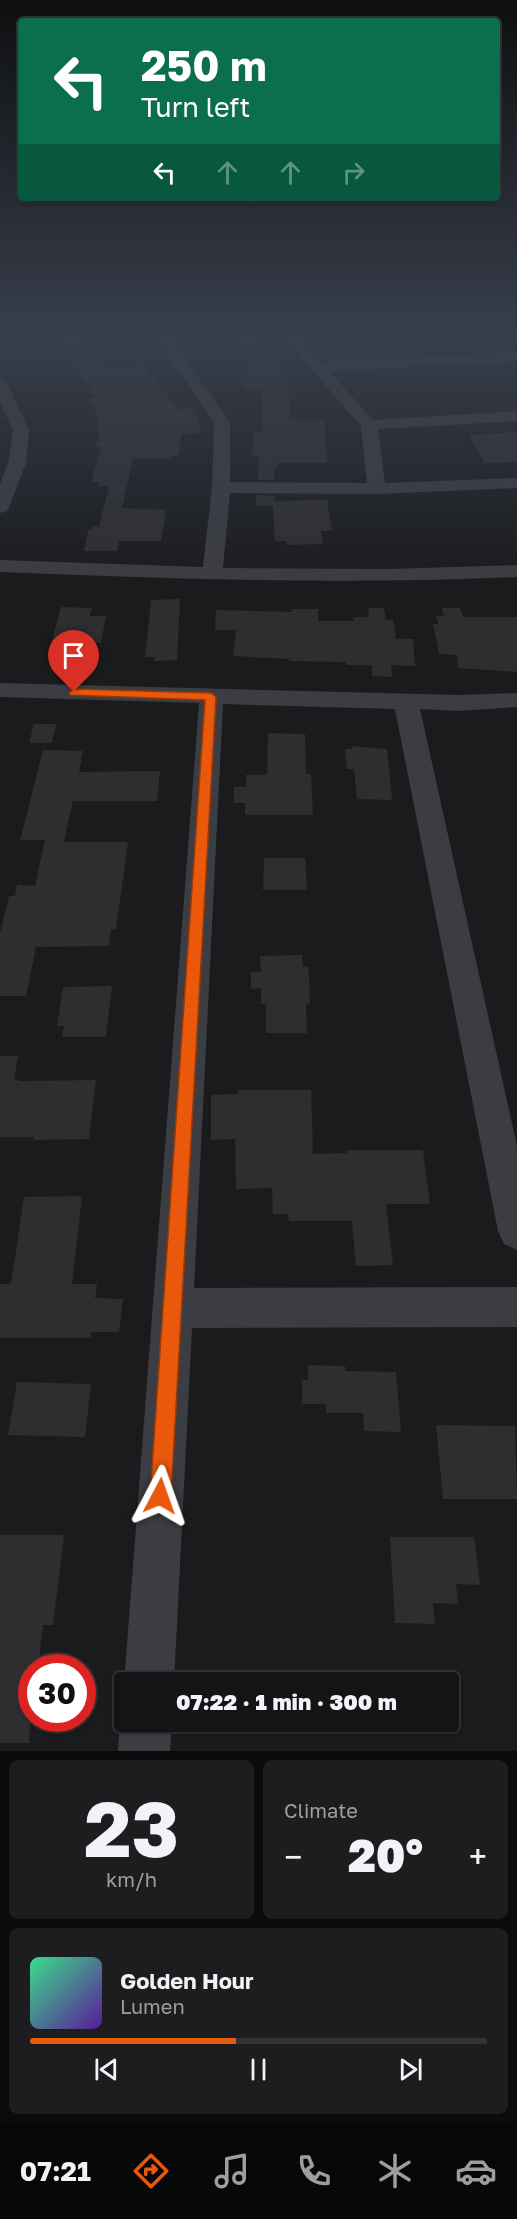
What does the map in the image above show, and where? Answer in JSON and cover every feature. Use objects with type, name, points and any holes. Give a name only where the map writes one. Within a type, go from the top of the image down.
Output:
[{"type":"street","points":[[0,507],[17,463],[21,431],[15,418]]},
{"type":"street","points":[[212,575],[221,487],[222,423],[218,418]]},
{"type":"street","points":[[363,418],[369,425],[377,489]]},
{"type":"street","points":[[369,425],[489,418]]},
{"type":"street","points":[[221,487],[377,489],[517,483]]},
{"type":"street","points":[[0,566],[212,575],[435,575],[517,571]]},
{"type":"street","points":[[2,697],[211,697],[458,703],[517,700]]},
{"type":"street","points":[[150,1672],[211,697]]},
{"type":"street","points":[[406,702],[517,1231]]},
{"type":"street","points":[[172,1308],[517,1307]]},
{"type":"street","points":[[144,1751],[145,1732]]},
{"type":"building","points":[[97,418],[198,418],[201,433],[181,434],[178,456],[133,459],[122,508],[166,510],[161,541],[119,541],[117,551],[84,551],[88,531],[91,531],[92,527],[99,527],[109,486],[98,486],[99,482],[91,482],[101,447],[95,447],[99,436]]},
{"type":"building","points":[[262,418],[325,421],[327,463],[277,463],[277,468],[274,468],[274,480],[258,480],[259,456],[252,456],[254,432],[262,432]]},
{"type":"building","points":[[517,432],[517,462],[485,463],[469,435]]},
{"type":"building","points":[[256,495],[275,496],[275,501],[327,500],[332,531],[321,531],[323,544],[287,545],[286,541],[275,541],[273,506],[256,506]]},
{"type":"building","points":[[180,599],[177,660],[154,661],[154,657],[145,657],[151,600]]},
{"type":"building","points":[[61,607],[92,608],[90,616],[106,616],[101,643],[84,643],[82,651],[49,651]]},
{"type":"building","points":[[368,608],[384,608],[386,620],[393,620],[396,639],[413,639],[415,666],[391,665],[392,677],[372,676],[372,665],[233,656],[236,630],[215,630],[216,610],[292,612],[292,609],[318,609],[318,621],[354,621],[353,617],[369,617]]},
{"type":"building","points":[[442,608],[460,608],[463,617],[517,617],[517,672],[458,668],[457,655],[439,654],[433,624],[438,624],[436,616],[444,616]]},
{"type":"building","points":[[34,724],[56,724],[52,743],[29,743]]},
{"type":"building","points":[[268,733],[305,734],[306,774],[311,774],[313,815],[245,815],[245,803],[234,803],[234,787],[246,787],[246,775],[267,775]]},
{"type":"building","points":[[352,746],[387,749],[392,800],[357,799],[354,769],[347,769],[345,749],[352,749]]},
{"type":"building","points":[[43,750],[83,751],[79,772],[160,771],[157,801],[73,801],[64,842],[128,842],[116,929],[111,929],[109,946],[36,947],[26,996],[0,996],[0,933],[9,896],[15,896],[17,885],[35,886],[45,840],[20,840]]},
{"type":"building","points":[[264,858],[305,858],[307,890],[263,890]]},
{"type":"building","points":[[302,955],[303,967],[308,967],[309,976],[310,1003],[306,1004],[307,1033],[266,1033],[266,1004],[261,1004],[261,988],[251,989],[251,972],[261,972],[260,956]]},
{"type":"building","points":[[112,986],[106,1037],[62,1037],[64,1026],[57,1026],[63,987]]},
{"type":"building","points":[[0,1056],[18,1056],[14,1079],[20,1081],[96,1080],[89,1139],[34,1140],[34,1137],[0,1137]]},
{"type":"building","points":[[238,1090],[311,1090],[313,1154],[347,1153],[347,1150],[423,1150],[430,1204],[386,1204],[393,1265],[356,1266],[352,1221],[289,1221],[288,1214],[273,1214],[272,1188],[236,1189],[235,1139],[211,1140],[211,1095],[238,1094]]},
{"type":"building","points":[[82,1196],[72,1284],[97,1284],[95,1298],[123,1299],[119,1332],[91,1332],[91,1338],[0,1338],[0,1284],[11,1284],[24,1197]]},
{"type":"building","points":[[308,1365],[345,1366],[345,1371],[396,1372],[401,1432],[364,1431],[363,1413],[326,1413],[326,1404],[302,1404],[302,1380],[308,1380]]},
{"type":"building","points":[[17,1382],[91,1384],[85,1437],[8,1435]]},
{"type":"building","points":[[436,1425],[515,1426],[517,1499],[443,1499]]},
{"type":"building","points":[[0,1535],[64,1535],[53,1625],[43,1625],[40,1654],[18,1654],[18,1732],[29,1732],[29,1743],[0,1743]]},
{"type":"building","points":[[390,1537],[474,1537],[480,1585],[456,1584],[458,1604],[433,1603],[435,1624],[395,1623]]},
{"type":"route","points":[[74,692],[211,697],[160,1496]]}]
